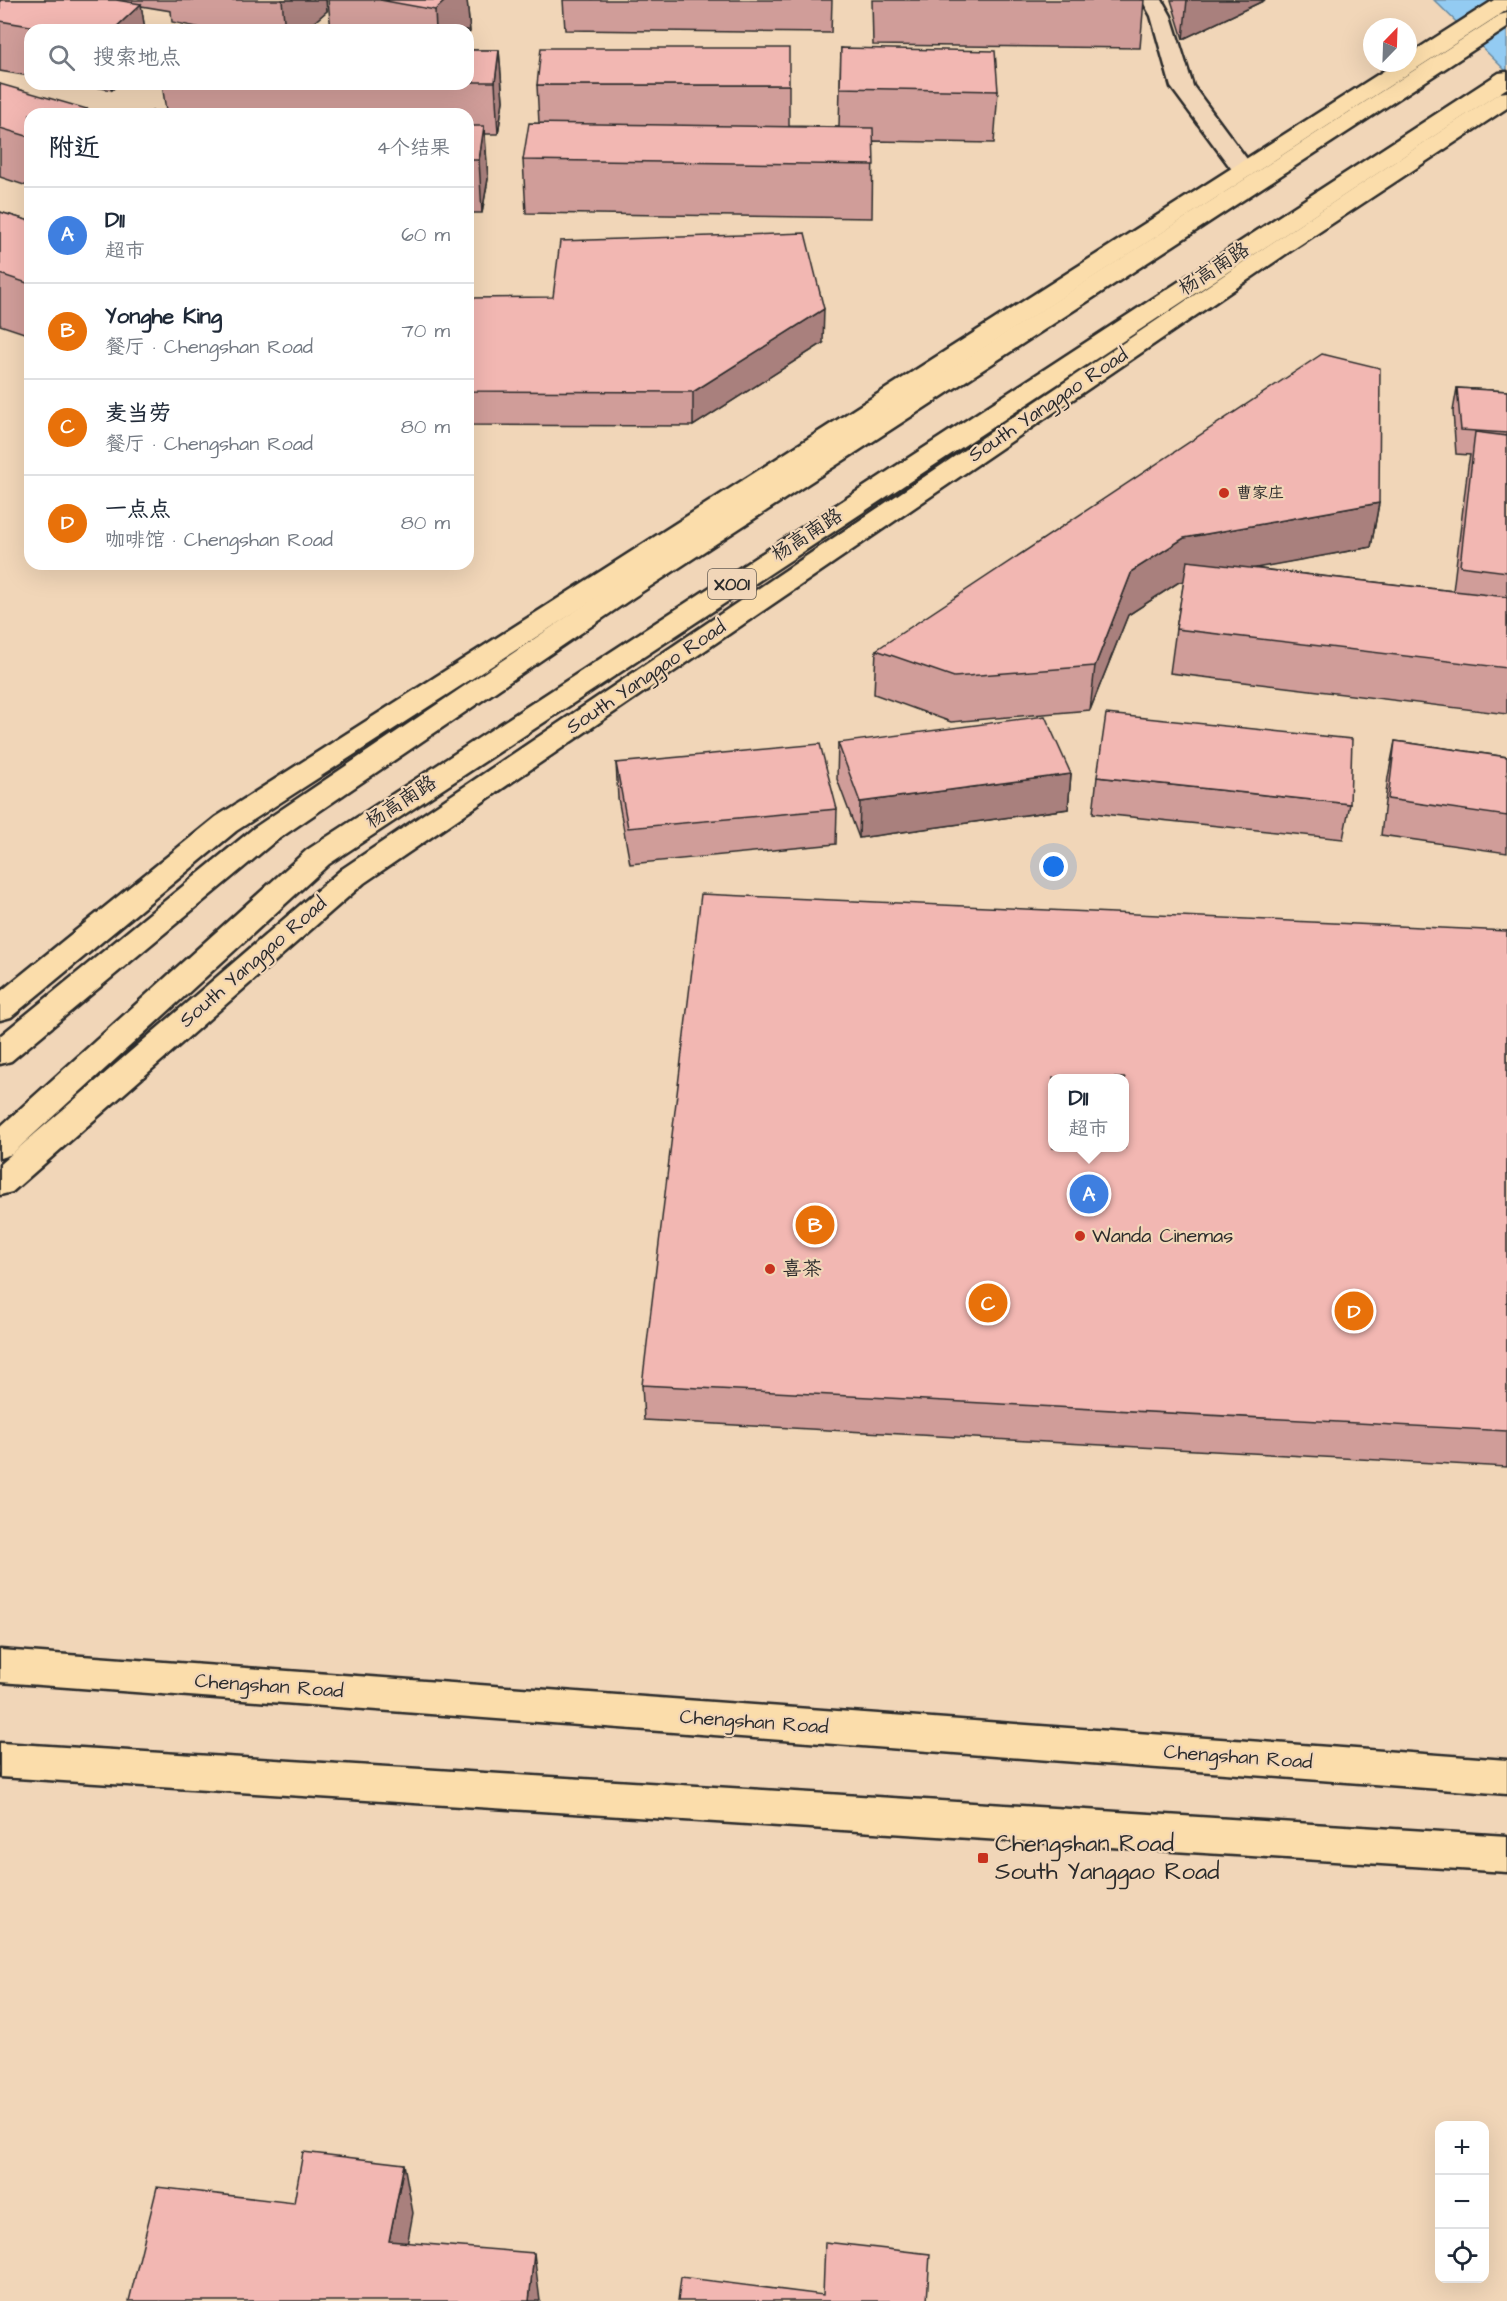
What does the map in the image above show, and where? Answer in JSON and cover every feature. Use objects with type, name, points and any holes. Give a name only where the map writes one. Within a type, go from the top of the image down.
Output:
[{"type":"main road","points":[[0,1009],[226,824],[1507,1]]},
{"type":"main road","name":"X001","points":[[0,1053],[264,835],[634,585],[1507,19]]},
{"type":"main road","name":"杨高南路","points":[[0,1146],[318,857],[681,617],[1507,78]]},
{"type":"main road","name":"South Yanggao Road","points":[[0,1183],[353,876],[1278,249],[1497,105]]},
{"type":"main road","name":"Chengshan Road","points":[[0,1666],[1507,1777]]},
{"type":"main road","points":[[0,1760],[1507,1854]]},
{"type":"lane","points":[[1152,0],[1161,16],[1182,87],[1244,170]]},
{"type":"water","points":[[1434,0],[1507,0],[1507,72]]},
{"type":"building","points":[[0,0],[116,0],[141,4],[119,24],[24,25],[0,21]]},
{"type":"building","points":[[380,0],[446,0],[435,10]]},
{"type":"building","points":[[541,48],[789,48],[789,85],[537,85]]},
{"type":"building","points":[[841,48],[995,51],[998,91],[840,88]]},
{"type":"building","points":[[474,50],[499,50],[495,82],[474,82]]},
{"type":"building","points":[[0,84],[84,108],[24,108],[24,135],[0,128]]},
{"type":"building","points":[[529,123],[873,128],[874,165],[523,160]]},
{"type":"building","points":[[474,126],[484,126],[479,160],[474,160]]},
{"type":"building","points":[[0,212],[24,219],[24,282],[0,274]]},
{"type":"building","points":[[805,233],[824,309],[693,392],[474,391],[474,298],[553,297],[560,241]]},
{"type":"building","points":[[1322,354],[1380,368],[1379,503],[1184,538],[1132,571],[1095,666],[954,677],[876,650]]},
{"type":"building","points":[[1457,388],[1507,391],[1507,433],[1461,430]]},
{"type":"building","points":[[1475,432],[1507,436],[1507,572],[1460,566]]},
{"type":"building","points":[[1187,561],[1507,597],[1507,668],[1176,629]]},
{"type":"building","points":[[1106,714],[1352,739],[1350,804],[1097,777]]},
{"type":"building","points":[[1045,716],[1071,774],[860,802],[838,743]]},
{"type":"building","points":[[1395,741],[1507,757],[1507,816],[1388,799]]},
{"type":"building","points":[[820,744],[837,809],[628,828],[616,763]]},
{"type":"building","points":[[701,894],[1507,931],[1507,1431],[642,1385]]},
{"type":"building","points":[[303,2152],[404,2164],[389,2241],[534,2253],[529,2301],[129,2301],[157,2187],[294,2203]]},
{"type":"building","points":[[825,2242],[930,2254],[927,2301],[678,2301],[681,2277],[823,2295]]},
{"type":"place","name":"曹家庄","points":[[1224,493]]},
{"type":"place","name":"D11","points":[[1089,1194]]},
{"type":"place","name":"Yonghe King","points":[[815,1225]]},
{"type":"place","name":"Wanda Cinemas","points":[[1080,1236]]},
{"type":"place","name":"喜茶","points":[[770,1269]]},
{"type":"place","name":"麦当劳","points":[[988,1303]]},
{"type":"place","name":"一点点","points":[[1354,1311]]},
{"type":"place","name":"Chengshan Road South Yanggao Road","points":[[983,1858]]}]
